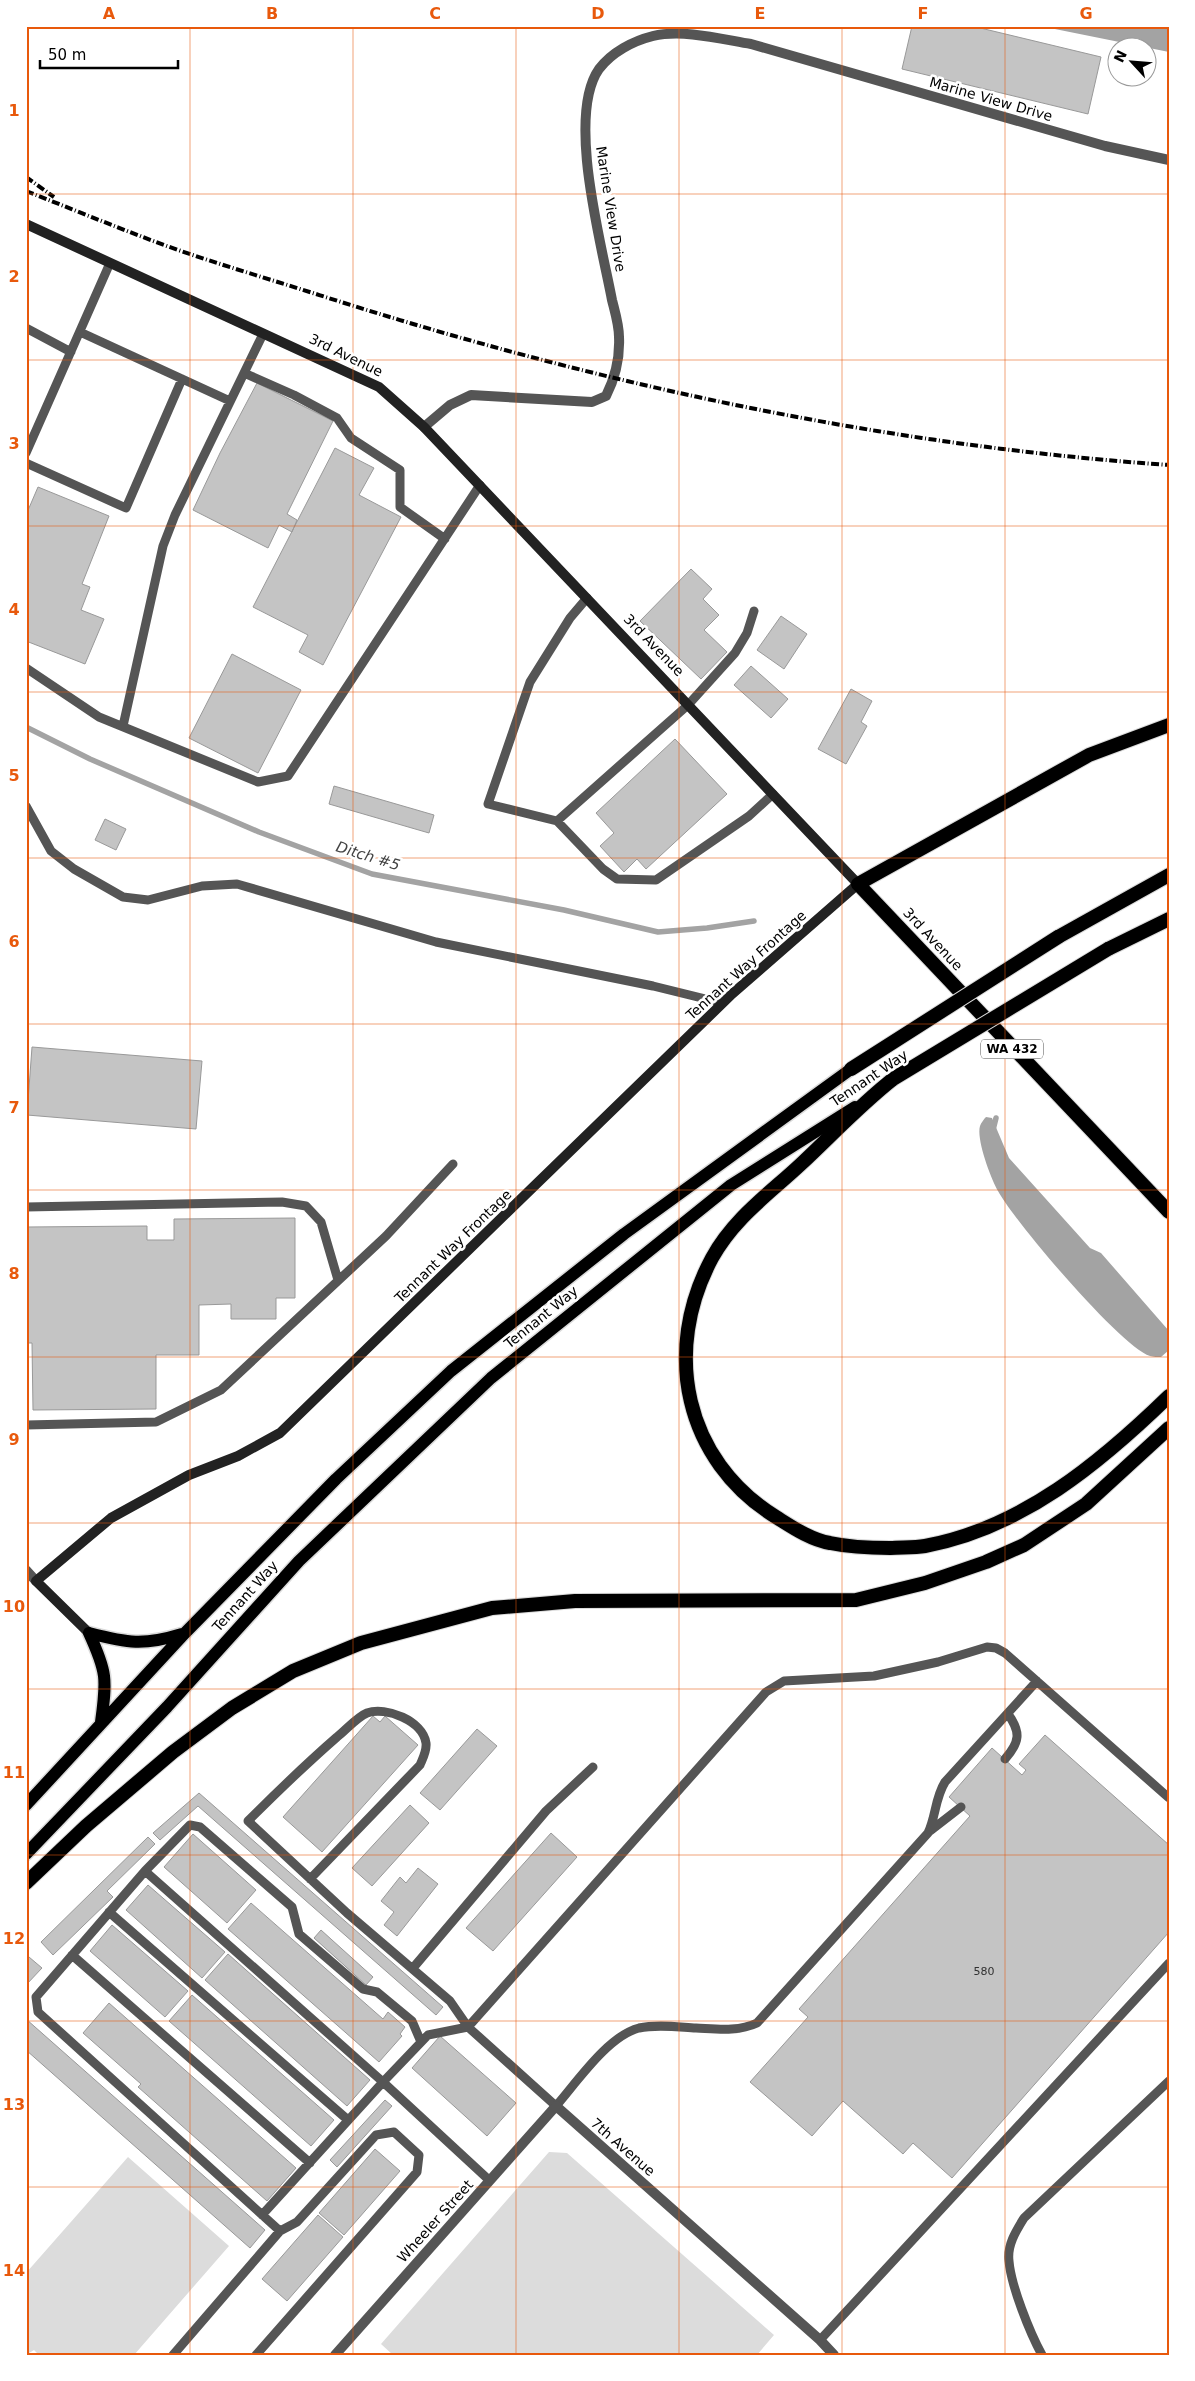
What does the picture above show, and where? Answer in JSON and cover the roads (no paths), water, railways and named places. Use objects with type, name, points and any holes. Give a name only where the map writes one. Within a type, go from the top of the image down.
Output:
[{"type":"highway","points":[[858,884],[1089,755],[1169,725]]},
{"type":"highway","name":"Tennant Way","points":[[851,1069],[1058,937],[1169,875]]},
{"type":"highway","name":"3rd Avenue","points":[[858,884],[1169,1212]]},
{"type":"highway","name":"Tennant Way","points":[[864,1101],[894,1079],[1108,949],[1169,919]]},
{"type":"highway","points":[[864,1101],[801,1164],[758,1201],[732,1228],[713,1257],[700,1284],[692,1308],[686,1335],[685,1368],[688,1395],[697,1423],[708,1447],[726,1474],[743,1492],[795,1530],[827,1543],[866,1548],[923,1546],[977,1532],[1020,1514],[1067,1484],[1169,1396]]},
{"type":"highway","points":[[26,1883],[86,1826],[173,1752],[232,1708],[293,1671],[361,1643],[492,1608],[574,1601],[856,1600],[925,1583],[986,1562],[1024,1545],[1086,1504],[1169,1428]]},
{"type":"main road","name":"3rd Avenue","points":[[26,224],[379,387],[424,427],[480,485],[858,884]]},
{"type":"main road","name":"Tennant Way Frontage","points":[[36,1581],[111,1518],[189,1475],[238,1456],[280,1433],[722,1004],[858,884]]},
{"type":"main road","name":"Tennant Way","points":[[26,1805],[185,1633],[336,1479],[451,1372],[624,1234],[851,1069]]},
{"type":"main road","name":"Tennant Way","points":[[26,1854],[166,1708],[299,1561],[491,1378],[731,1185],[864,1101]]},
{"type":"main road","points":[[36,1581],[89,1633],[102,1662],[106,1686],[101,1722]]},
{"type":"main road","points":[[89,1633],[132,1642],[156,1642],[185,1633]]},
{"type":"street","name":"Marine View Drive","points":[[424,427],[450,405],[470,396],[592,402],[606,396],[614,379],[619,337],[588,166],[585,123],[589,93],[599,70],[618,50],[654,36],[697,35],[751,44],[1105,146],[1169,160]]},
{"type":"street","points":[[26,1570],[36,1581]]},
{"type":"street","name":"Wheeler Street","points":[[335,2355],[556,2106]]},
{"type":"street","name":"7th Avenue","points":[[556,2106],[820,2340],[834,2355]]},
{"type":"lane","points":[[26,453],[110,263]]},
{"type":"lane","points":[[26,328],[71,352]]},
{"type":"lane","points":[[80,332],[230,401]]},
{"type":"lane","points":[[123,726],[163,546],[175,516],[263,334]]},
{"type":"lane","points":[[244,373],[294,395],[337,418],[351,438],[400,470],[400,507],[445,539]]},
{"type":"lane","points":[[26,464],[126,508],[182,379]]},
{"type":"lane","points":[[26,668],[99,717],[258,782],[288,776],[480,485]]},
{"type":"lane","points":[[587,598],[570,618],[530,682],[488,804],[557,821],[603,869],[617,879],[656,880],[748,816],[772,794]]},
{"type":"lane","points":[[557,821],[688,704],[735,653],[747,633],[754,611]]},
{"type":"lane","points":[[26,806],[51,851],[74,870],[122,896],[148,900],[202,886],[237,884],[436,942],[652,986],[722,1004]]},
{"type":"lane","points":[[26,1425],[156,1422],[221,1390],[386,1236],[453,1164]]},
{"type":"lane","points":[[26,1207],[282,1202],[306,1206],[321,1222],[338,1280]]},
{"type":"lane","points":[[262,2215],[428,2034],[468,2027],[766,1692],[784,1681],[874,1676],[938,1662],[987,1647],[996,1648],[1005,1653],[1169,1798]]},
{"type":"lane","points":[[928,1833],[934,1821],[938,1793],[945,1782],[1037,1682]]},
{"type":"lane","name":"7th Avenue","points":[[310,1879],[420,1765],[426,1744],[423,1734],[399,1715],[383,1711],[366,1713],[296,1773],[248,1820],[310,1879],[347,1913],[450,2001],[468,2027],[556,2106]]},
{"type":"lane","points":[[1005,1759],[1016,1743],[1017,1734],[1016,1725],[1008,1714]]},
{"type":"lane","points":[[413,1968],[546,1811],[593,1767]]},
{"type":"lane","points":[[556,2106],[604,2051],[620,2037],[638,2028],[732,2029],[745,2028],[757,2023],[928,1833],[961,1807]]},
{"type":"lane","points":[[280,2231],[38,2012],[36,1997],[145,1871],[190,1825],[200,1827],[292,1906],[298,1934],[363,1989],[377,1992],[412,2021],[421,2042]]},
{"type":"lane","points":[[145,1871],[383,2082],[490,2180]]},
{"type":"lane","points":[[109,1912],[348,2120]]},
{"type":"lane","points":[[72,1955],[310,2163]]},
{"type":"lane","points":[[820,2340],[1169,1963]]},
{"type":"lane","points":[[1042,2355],[1033,2338],[1008,2260],[1012,2237],[1024,2218],[1169,2081]]},
{"type":"lane","points":[[173,2355],[280,2231],[297,2222],[376,2135],[394,2132],[420,2155],[417,2172],[256,2355]]},
{"type":"waterway","name":"Ditch #5","points":[[26,727],[90,759],[259,832],[372,874],[564,910],[658,932],[707,928],[754,921]]},
{"type":"waterway","points":[[993,1130],[996,1118]]},
{"type":"railway","points":[[26,177],[54,197]]},
{"type":"railway","points":[[26,191],[164,245],[240,270],[420,326],[631,382],[845,426],[1060,456],[1169,465]]}]
